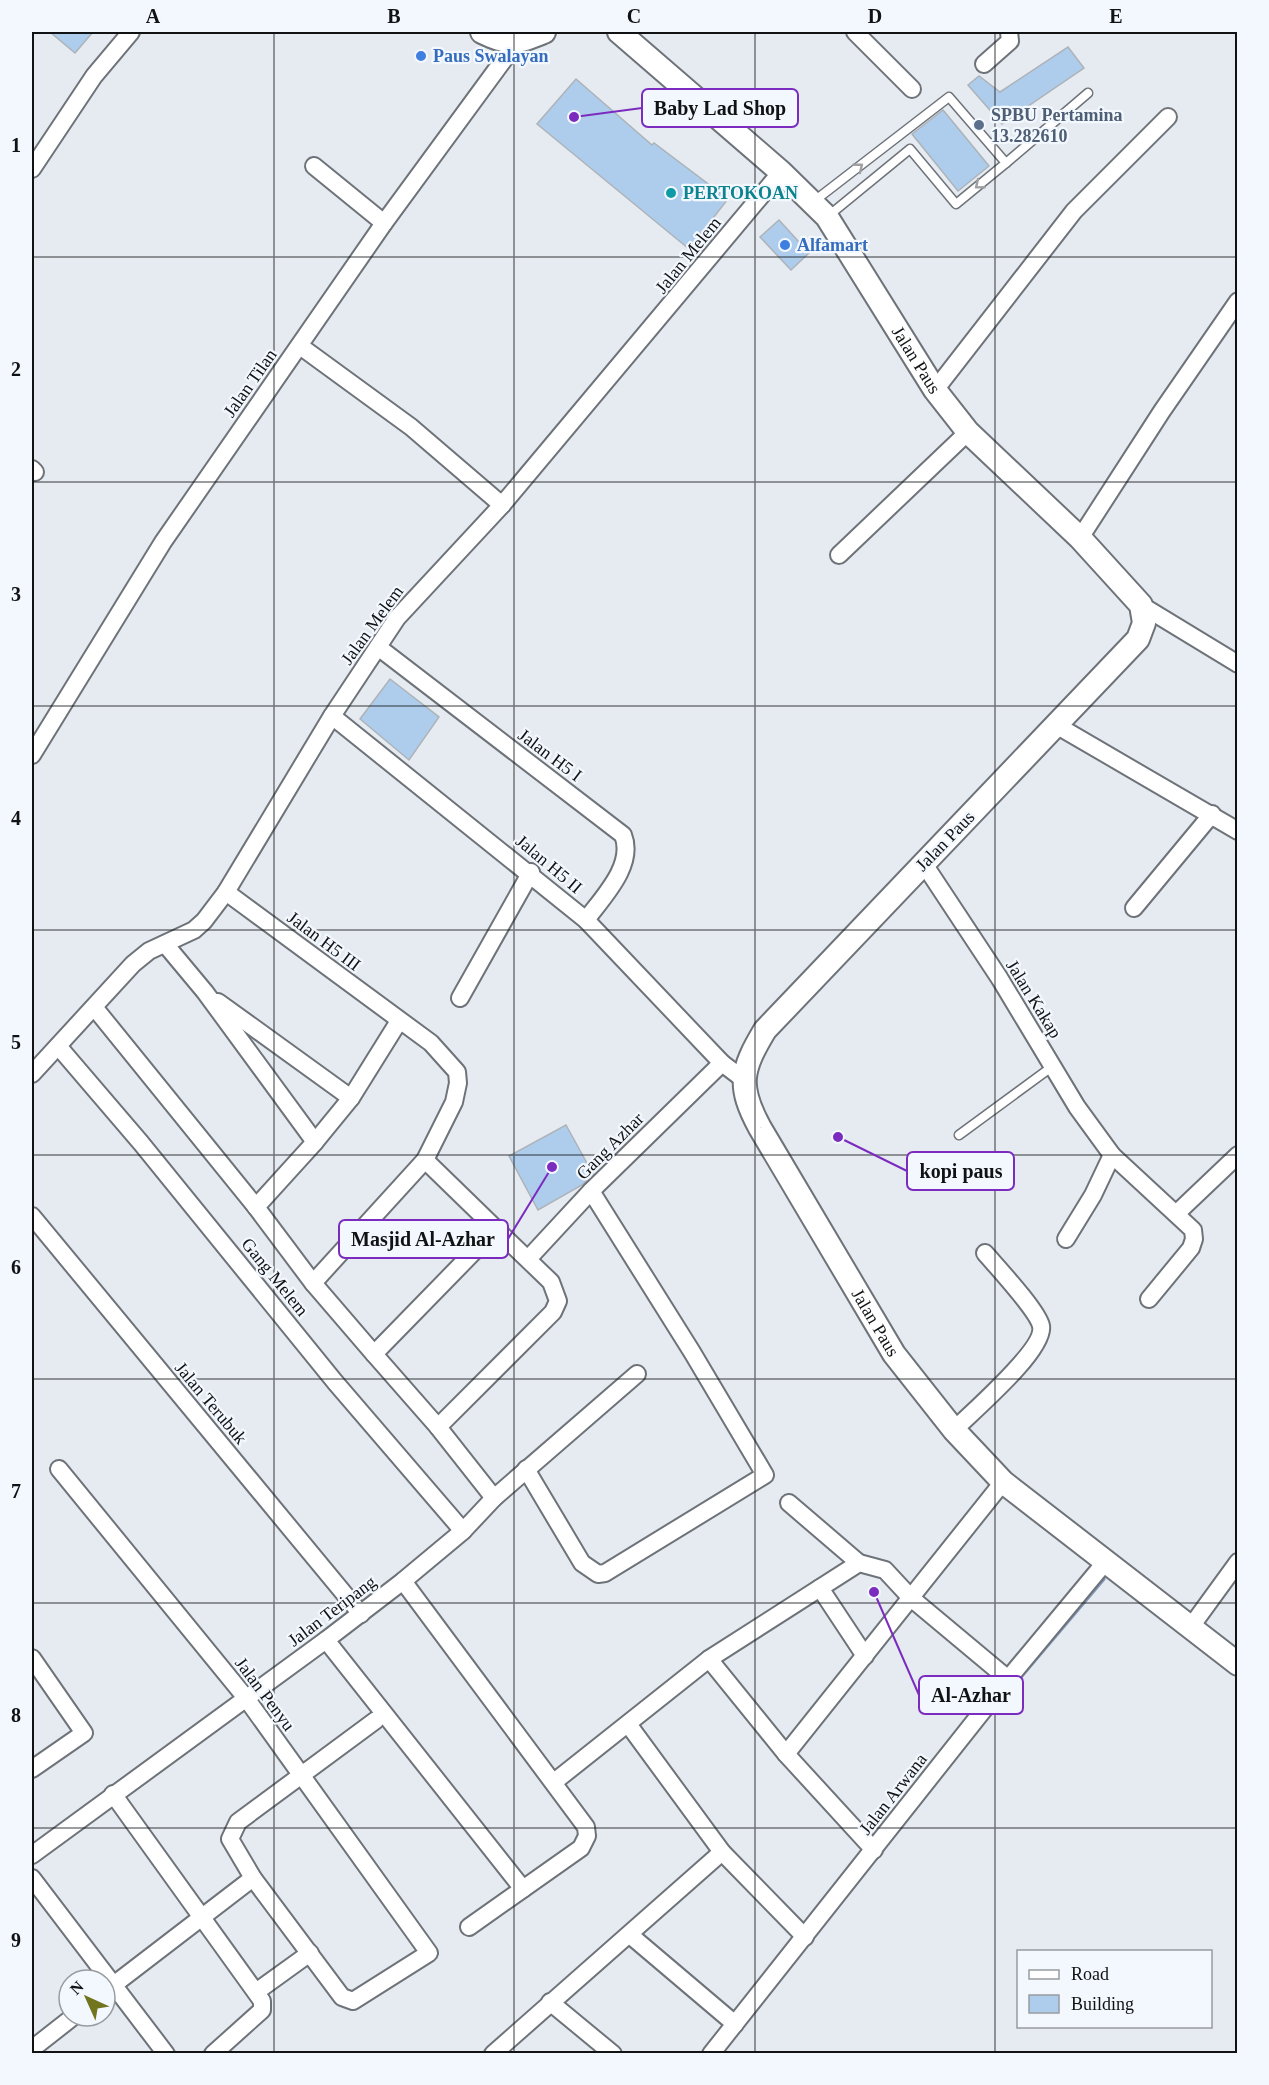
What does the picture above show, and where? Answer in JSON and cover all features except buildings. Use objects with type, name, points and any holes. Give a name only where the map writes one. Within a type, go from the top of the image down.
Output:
[{"type":"main road","points":[[482,32],[496,39],[516,43],[544,32]]},
{"type":"main road","name":"Jalan Paus","points":[[619,32],[781,172],[820,210],[934,390],[968,432],[1080,538],[1141,604],[1144,623],[1138,639],[765,1030],[747,1064],[743,1079],[749,1107],[760,1128],[894,1354],[954,1430],[1003,1482],[1107,1560],[1238,1664]]},
{"type":"street","points":[[32,169],[94,76],[131,32]]},
{"type":"street","points":[[855,32],[912,89]]},
{"type":"street","points":[[984,64],[1010,41],[1009,32]]},
{"type":"street","name":"Jalan Tilan","points":[[32,755],[163,542],[384,223],[516,43]]},
{"type":"street","points":[[934,390],[1074,211],[1168,117]]},
{"type":"street","points":[[314,166],[384,223]]},
{"type":"street","name":"Jalan Melem","points":[[32,1074],[133,964],[165,944],[194,930],[226,891],[333,716],[378,647],[414,598],[502,505],[781,172]]},
{"type":"street","points":[[1080,538],[1162,411],[1238,301]]},
{"type":"street","points":[[300,346],[411,428],[502,505]]},
{"type":"street","points":[[839,555],[968,432]]},
{"type":"street","points":[[1141,604],[1238,664]]},
{"type":"street","name":"Jalan H5 I","points":[[378,647],[623,835],[627,853],[623,863],[609,888],[586,920]]},
{"type":"street","name":"Jalan H5 II","points":[[333,716],[531,873],[586,920],[722,1063],[743,1079]]},
{"type":"street","points":[[1056,725],[1238,831]]},
{"type":"street","points":[[1134,908],[1212,814]]},
{"type":"street","name":"Jalan Kakap","points":[[924,864],[1077,1107],[1112,1155],[1193,1230],[1194,1239],[1191,1248],[1149,1299]]},
{"type":"street","points":[[460,998],[531,873]]},
{"type":"street","name":"Jalan H5 III","points":[[226,891],[431,1043],[457,1072],[459,1083],[454,1102],[425,1160],[313,1283]]},
{"type":"street","points":[[165,944],[206,992],[315,1142]]},
{"type":"street","points":[[206,992],[351,1098]]},
{"type":"street","points":[[94,1007],[256,1207],[313,1283],[438,1427],[494,1498]]},
{"type":"street","points":[[256,1207],[351,1098],[399,1021]]},
{"type":"street","name":"Gang Melem","points":[[58,1046],[141,1143],[335,1382],[463,1531]]},
{"type":"street","name":"Gang Azhar","points":[[528,1259],[591,1191],[722,1063]]},
{"type":"street","points":[[1065,1239],[1093,1195],[1112,1155]]},
{"type":"street","points":[[1177,1213],[1238,1155]]},
{"type":"street","points":[[425,1160],[555,1287],[558,1301],[553,1312],[438,1427]]},
{"type":"street","points":[[526,1469],[582,1563],[598,1574],[605,1573],[765,1475],[692,1352],[591,1191]]},
{"type":"street","name":"Jalan Terubuk","points":[[32,1216],[361,1614]]},
{"type":"street","points":[[374,1354],[496,1229]]},
{"type":"street","points":[[954,1430],[1032,1353],[1041,1333],[1038,1319],[985,1253]]},
{"type":"street","name":"Jalan Teripang","points":[[32,1855],[403,1581],[463,1531],[526,1469],[637,1374]]},
{"type":"street","name":"Jalan Penyu","points":[[59,1469],[246,1698],[429,1953],[353,2001],[342,1997],[310,1953]]},
{"type":"street","points":[[786,1754],[1003,1482]]},
{"type":"street","points":[[789,1503],[859,1563],[885,1570],[911,1598],[1008,1679]]},
{"type":"street","name":"Jalan Arwana","points":[[711,2054],[1008,1679],[1107,1560]]},
{"type":"street","points":[[1190,1628],[1238,1562]]},
{"type":"street","points":[[554,1782],[709,1659],[859,1563]]},
{"type":"street","points":[[403,1581],[584,1823],[587,1836],[581,1848],[469,1927]]},
{"type":"street","points":[[820,1588],[865,1656]]},
{"type":"street","points":[[326,1640],[523,1889]]},
{"type":"street","points":[[32,1658],[84,1733],[32,1769]]},
{"type":"street","points":[[709,1659],[786,1754],[874,1850]]},
{"type":"street","points":[[256,1992],[310,1953],[230,1842],[233,1828],[301,1774],[375,1720]]},
{"type":"street","points":[[627,1724],[722,1852],[805,1937]]},
{"type":"street","points":[[113,1794],[262,2001],[262,2010],[213,2054]]},
{"type":"street","points":[[493,2054],[722,1852]]},
{"type":"street","points":[[32,1878],[95,1968]]},
{"type":"street","points":[[117,1982],[254,1878]]},
{"type":"street","points":[[630,1935],[735,2024]]},
{"type":"street","points":[[117,1997],[166,2054]]},
{"type":"street","points":[[550,2002],[613,2054]]},
{"type":"street","points":[[32,2049],[59,2028]]},
{"type":"lane","points":[[820,210],[910,149],[956,204],[1088,93]]},
{"type":"lane","points":[[820,210],[949,97],[1006,163]]},
{"type":"lane","points":[[959,1135],[1053,1066]]},
{"type":"waterway","points":[[1009,1690],[1103,1579]]},
{"type":"place","name":"Paus Swalayan","points":[[421,56]]},
{"type":"place","name":"Baby Lad Shop","points":[[574,117]]},
{"type":"place","name":"SPBU Pertamina 13.282610","points":[[979,125]]},
{"type":"place","name":"PERTOKOAN","points":[[671,193]]},
{"type":"place","name":"Alfamart","points":[[785,245]]},
{"type":"place","name":"kopi paus","points":[[838,1137]]},
{"type":"place","name":"Masjid Al-Azhar","points":[[552,1167]]},
{"type":"place","name":"Al-Azhar","points":[[874,1592]]}]
